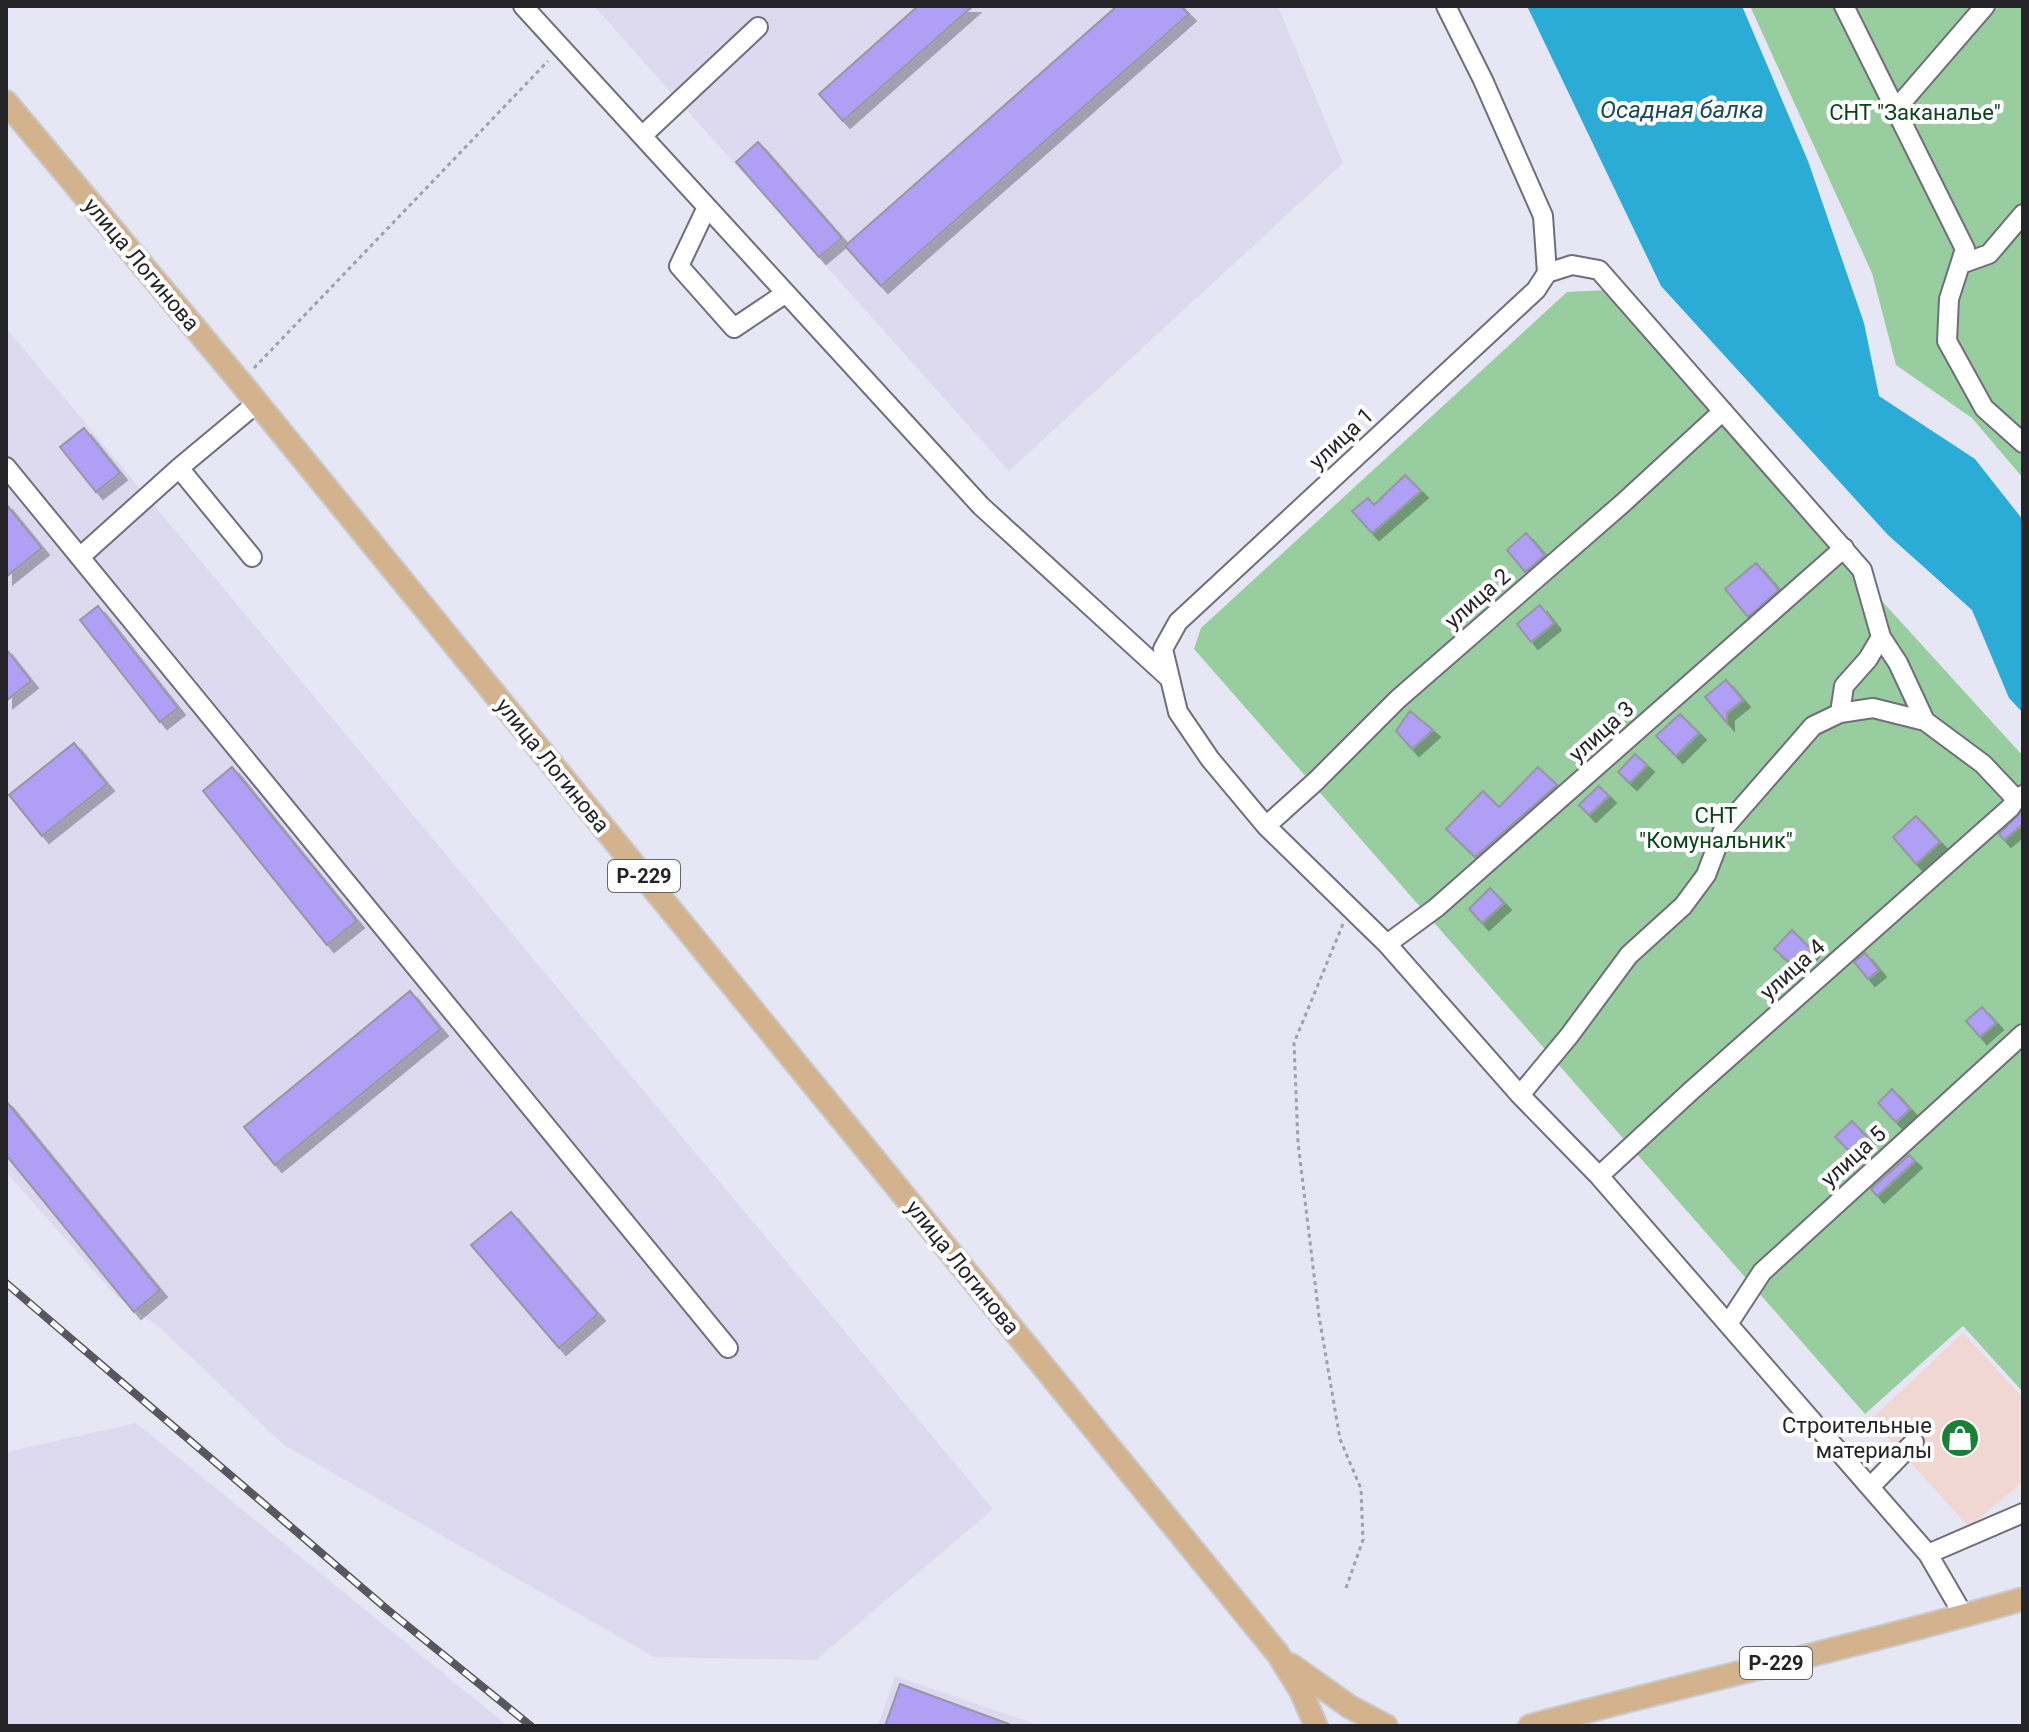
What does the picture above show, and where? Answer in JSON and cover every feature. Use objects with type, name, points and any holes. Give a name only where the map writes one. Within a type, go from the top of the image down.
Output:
[{"type":"main road","name":"улица Логинова","points":[[6,102],[241,383],[1278,1654]]},
{"type":"main road","name":"Р-229","points":[[1530,1726],[2023,1599]]},
{"type":"main road","points":[[1278,1654],[1301,1691],[1316,1726]]},
{"type":"main road","points":[[1278,1654],[1329,1693],[1385,1726]]},
{"type":"main road","points":[[1359,1726],[1385,1726]]},
{"type":"street","points":[[523,6],[981,506],[1168,677],[1178,712],[1210,759],[1266,826],[1387,944],[1520,1095],[1599,1176],[1928,1554],[1964,1616]]},
{"type":"street","points":[[1446,6],[1483,80],[1543,216],[1547,273],[1572,265],[1599,270],[1844,548],[1862,570],[1881,637],[1898,663],[1925,721]]},
{"type":"street","points":[[1844,6],[1965,249],[1949,299],[1947,341],[1984,408],[2023,443]]},
{"type":"street","points":[[1896,109],[1985,6]]},
{"type":"street","points":[[642,136],[758,27]]},
{"type":"street","points":[[707,207],[679,266],[734,328],[786,293]]},
{"type":"street","points":[[1961,264],[1989,254],[2023,214]]},
{"type":"street","name":"улица 1","points":[[1168,677],[1163,649],[1178,622],[1536,290],[1547,273]]},
{"type":"street","points":[[80,557],[257,403]]},
{"type":"street","name":"улица 2","points":[[1266,826],[1410,688],[1623,503],[1723,411]]},
{"type":"street","points":[[6,467],[728,1348]]},
{"type":"street","points":[[179,468],[252,557]]},
{"type":"street","name":"улица 3","points":[[1387,944],[1436,908],[1844,548]]},
{"type":"street","points":[[1840,713],[1844,686],[1868,659],[1881,637]]},
{"type":"street","points":[[1520,1095],[1569,1036],[1629,955],[1683,906],[1706,875],[1724,828],[1813,726],[1840,713],[1873,708],[1925,721],[1983,764],[2020,797]]},
{"type":"street","name":"улица 4","points":[[1599,1176],[2020,797]]},
{"type":"street","name":"улица 5","points":[[1728,1324],[1762,1272],[2023,1034]]},
{"type":"street","points":[[1870,1487],[1914,1442]]},
{"type":"street","points":[[1928,1554],[2023,1513]]},
{"type":"path","points":[[241,383],[561,47]]},
{"type":"path","points":[[1346,1588],[1363,1540],[1361,1489],[1340,1439],[1319,1316],[1298,1143],[1294,1043],[1349,908]]},
{"type":"shaded area","points":[[594,6],[1278,6],[1343,163],[1009,471]]},
{"type":"shaded area","points":[[6,328],[993,1509],[816,1660],[654,1657],[284,1445],[160,1328],[116,1296],[6,1172]]},
{"type":"shaded area","points":[[1963,1333],[2023,1398],[2023,1482],[1969,1527],[1871,1419]]},
{"type":"shaded area","points":[[136,1423],[508,1726],[6,1726],[6,1452]]},
{"type":"shaded area","points":[[895,1676],[1035,1724],[878,1726]]},
{"type":"green space","name":"СНТ \"Заканалье\"","points":[[1750,6],[2023,6],[2023,478],[1972,418],[1896,365],[1872,273]]},
{"type":"green space","name":"СНТ \"Комунальник\"","points":[[1607,290],[1840,555],[2023,756],[2023,1392],[1963,1326],[1865,1414],[1194,649],[1201,628],[1567,292]]},
{"type":"water","name":"Осадная балка","points":[[1527,6],[1742,6],[1808,161],[1864,323],[1879,396],[1975,459],[2023,520],[2023,713],[2009,698],[1972,610],[1888,535],[1661,286]]},
{"type":"building","points":[[918,6],[973,6],[843,121],[819,94]]},
{"type":"building","points":[[1117,6],[1181,6],[1189,14],[881,286],[845,246]]},
{"type":"building","points":[[758,142],[842,238],[819,257],[736,162]]},
{"type":"building","points":[[84,428],[120,473],[96,492],[60,447]]},
{"type":"building","points":[[1405,475],[1421,491],[1372,533],[1352,511],[1368,498],[1374,505]]},
{"type":"building","points":[[6,504],[42,548],[6,577]]},
{"type":"building","points":[[1526,533],[1545,555],[1525,572],[1507,550]]},
{"type":"building","points":[[1756,563],[1779,590],[1748,617],[1725,589]]},
{"type":"building","points":[[1540,605],[1554,623],[1531,642],[1517,624]]},
{"type":"building","points":[[98,606],[178,708],[160,722],[80,620]]},
{"type":"building","points":[[6,649],[31,681],[6,701]]},
{"type":"building","points":[[1726,680],[1743,700],[1727,713],[1727,723],[1705,697]]},
{"type":"building","points":[[1410,711],[1433,730],[1412,749],[1396,731]]},
{"type":"building","points":[[1680,714],[1699,733],[1676,756],[1656,736]]},
{"type":"building","points":[[74,743],[107,784],[42,836],[9,795]]},
{"type":"building","points":[[1635,754],[1647,765],[1630,783],[1618,772]]},
{"type":"building","points":[[232,767],[357,921],[327,945],[203,791]]},
{"type":"building","points":[[1538,767],[1557,785],[1475,857],[1446,829],[1483,791],[1499,807]]},
{"type":"building","points":[[1599,786],[1609,796],[1589,815],[1579,805]]},
{"type":"building","points":[[2023,810],[2023,824],[2004,840],[1999,834]]},
{"type":"building","points":[[1916,816],[1940,842],[1916,864],[1893,837]]},
{"type":"building","points":[[1490,888],[1504,903],[1482,923],[1469,909]]},
{"type":"building","points":[[1792,930],[1812,950],[1796,968],[1774,949]]},
{"type":"building","points":[[1865,953],[1879,970],[1868,979],[1854,962]]},
{"type":"building","points":[[410,991],[441,1029],[275,1165],[244,1127]]},
{"type":"building","points":[[1982,1007],[1996,1023],[1980,1037],[1966,1021]]},
{"type":"building","points":[[1892,1089],[1910,1109],[1896,1122],[1878,1103]]},
{"type":"building","points":[[6,1101],[160,1290],[134,1312],[6,1155]]},
{"type":"building","points":[[1852,1121],[1868,1138],[1852,1154],[1835,1137]]},
{"type":"building","points":[[1909,1155],[1915,1161],[1877,1196],[1871,1189]]},
{"type":"building","points":[[511,1212],[598,1314],[559,1348],[471,1245]]},
{"type":"building","points":[[900,1684],[1009,1724],[885,1726]]},
{"type":"railway","points":[[6,1283],[388,1610],[531,1726]]},
{"type":"place","name":"Строительные материалы","points":[[1960,1438]]}]
